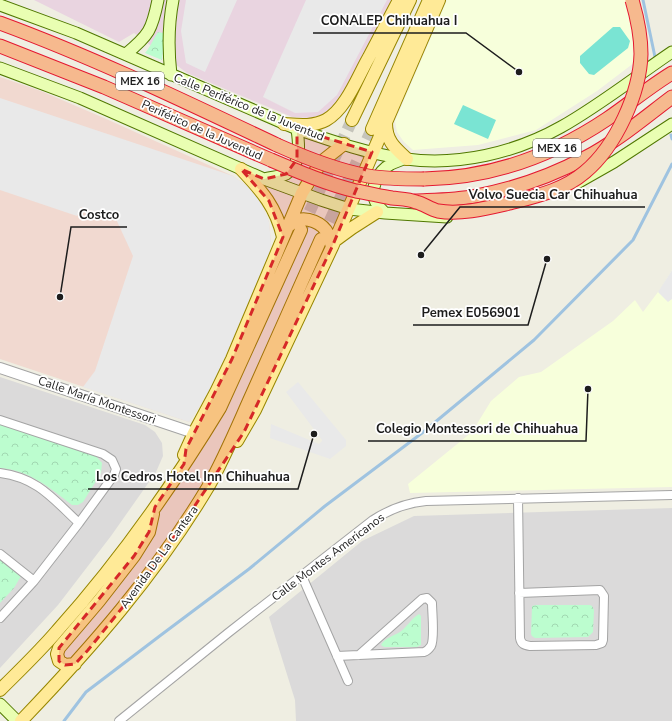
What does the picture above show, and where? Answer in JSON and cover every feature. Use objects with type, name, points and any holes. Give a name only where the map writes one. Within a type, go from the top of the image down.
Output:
[{"type":"highway","points":[[416,201],[438,211],[461,212],[500,205],[544,194],[564,185],[585,172],[602,155],[617,132],[627,112],[637,83],[641,54],[638,23],[632,0]]},
{"type":"highway","name":"Periférico de la Juventud","points":[[0,24],[83,55],[277,145]]},
{"type":"highway","name":"Periférico de la Juventud","points":[[0,46],[104,87],[318,179],[355,190],[416,201]]},
{"type":"highway","name":"Calle Periférico de la Juventud","points":[[277,145],[323,163],[368,176],[398,179],[444,179],[492,172],[520,164],[576,139],[608,119],[672,73]]},
{"type":"highway","name":"MEX 16","points":[[416,201],[469,197],[528,183],[586,158],[614,140],[672,97]]},
{"type":"main road","points":[[126,54],[146,36],[151,27],[158,0]]},
{"type":"main road","points":[[171,75],[168,53],[170,16],[173,0]]},
{"type":"main road","points":[[284,124],[315,124],[326,120],[336,112],[356,82],[399,0]]},
{"type":"main road","points":[[352,120],[410,0]]},
{"type":"main road","points":[[372,129],[429,0]]},
{"type":"main road","points":[[221,462],[238,441],[255,410],[334,244],[372,152],[439,0]]},
{"type":"main road","name":"Calle Periférico de la Juventud","points":[[0,4],[126,54],[297,129],[372,152],[405,159],[427,161],[484,156],[514,148],[560,127],[672,52]]},
{"type":"main road","points":[[155,13],[170,16]]},
{"type":"main road","points":[[0,68],[80,98],[264,179],[349,208],[381,213],[455,217],[475,215],[524,204],[550,196],[606,168],[672,124]]},
{"type":"main road","points":[[381,213],[373,194],[374,183],[390,164],[405,159],[389,140],[386,133],[386,122]]},
{"type":"main road","points":[[264,179],[286,174],[293,168],[300,148],[297,129]]},
{"type":"main road","points":[[184,464],[186,449],[232,359],[302,193],[316,170],[325,159],[344,144]]},
{"type":"main road","points":[[241,169],[269,201],[285,232]]},
{"type":"main road","points":[[334,244],[352,228],[381,213]]},
{"type":"main road","points":[[285,232],[295,221],[302,219],[312,220],[328,233],[334,244]]},
{"type":"main road","points":[[0,690],[53,636],[122,552],[184,464],[220,408],[301,230]]},
{"type":"main road","name":"Avenida De La Cantera","points":[[22,721],[115,618],[170,546],[195,508],[221,462],[321,239]]},
{"type":"main road","points":[[75,664],[65,665],[59,662],[59,648],[100,601],[134,556],[149,532],[155,507]]},
{"type":"main road","points":[[0,704],[17,721]]},
{"type":"street","name":"Calle María Montessori","points":[[0,368],[194,433]]},
{"type":"street","points":[[0,420],[103,454],[112,460],[116,469],[114,475],[79,523],[34,581],[0,618]]},
{"type":"street","points":[[0,473],[22,478],[39,486],[79,523]]},
{"type":"street","name":"Calle Montes Americanos","points":[[119,721],[228,633],[373,520],[394,508],[426,501],[672,495]]},
{"type":"street","points":[[518,498],[519,593],[521,641],[526,646],[596,645],[602,643],[604,596],[600,590],[519,593]]},
{"type":"street","points":[[0,554],[34,581]]},
{"type":"street","points":[[302,576],[348,681]]},
{"type":"street","points":[[337,656],[359,655],[424,652],[427,651],[433,641],[432,603],[430,600],[427,598],[422,599],[359,655]]},
{"type":"highlighted area","points":[[297,129],[372,152],[332,247],[244,432],[148,576],[75,664],[65,665],[59,661],[59,648],[134,556],[149,532],[155,507],[184,464],[186,449],[232,359],[283,237],[269,201],[241,169],[264,179],[286,174],[297,159]]},
{"type":"shaded area","points":[[34,0],[393,0],[341,98],[332,109],[323,115],[309,118],[292,117],[187,73],[134,33],[119,42]]},
{"type":"shaded area","points":[[186,0],[237,0],[205,72],[186,63],[181,31]]},
{"type":"shaded area","points":[[306,0],[387,0],[337,95],[318,112],[295,113],[263,97]]},
{"type":"shaded area","points":[[447,0],[635,0],[647,53],[597,91],[536,130],[478,145],[413,150],[404,142],[397,132],[395,121]]},
{"type":"shaded area","points":[[613,27],[620,27],[630,41],[628,48],[594,75],[589,74],[580,63],[580,56]]},
{"type":"shaded area","points":[[0,77],[41,91],[233,176],[248,187],[261,203],[269,222],[271,243],[269,255],[211,389],[189,422],[0,359]]},
{"type":"shaded area","points":[[0,98],[233,176],[248,187],[261,203],[269,222],[271,243],[269,255],[211,389],[189,422],[83,387],[95,371],[133,256],[116,219],[81,207],[77,216],[0,190]]},
{"type":"shaded area","points":[[463,105],[496,120],[488,139],[454,124]]},
{"type":"shaded area","points":[[672,270],[672,487],[410,493],[408,484],[472,432],[491,401],[519,377],[541,372],[613,321],[635,300],[643,312]]},
{"type":"shaded area","points":[[672,270],[672,299],[668,302],[658,292]]},
{"type":"shaded area","points":[[0,377],[145,425],[155,432],[162,443],[163,456],[156,472],[111,536],[58,605],[0,668]]},
{"type":"shaded area","points":[[298,382],[346,440],[346,446],[330,459],[270,438],[271,424],[319,444],[322,441],[286,392]]},
{"type":"shaded area","points":[[672,508],[672,721],[296,721],[295,700],[269,617],[362,541],[414,516]]},
{"type":"green space","points":[[158,32],[163,33],[164,40],[162,60],[145,53]]},
{"type":"green space","points":[[0,424],[95,455],[102,463],[101,473],[83,502],[78,505],[72,505],[47,486],[30,476],[11,469],[0,468]]},
{"type":"green space","points":[[0,556],[20,572],[21,576],[14,588],[0,603]]},
{"type":"green space","points":[[590,605],[594,610],[593,632],[588,637],[535,638],[531,634],[532,606]]},
{"type":"green space","points":[[419,614],[421,616],[421,645],[417,647],[384,647],[381,645],[387,639],[400,632]]},
{"type":"waterway","points":[[643,0],[655,57]]},
{"type":"waterway","points":[[671,135],[672,139]]},
{"type":"waterway","points":[[64,721],[86,692],[249,569],[325,506],[422,433],[534,340],[633,240],[672,164]]},
{"type":"tunnel","points":[[302,228],[352,120]]},
{"type":"tunnel","points":[[322,238],[372,129]]},
{"type":"place","name":"CONALEP Chihuahua I","points":[[519,72]]},
{"type":"place","name":"Volvo Suecia Car Chihuahua","points":[[421,255]]},
{"type":"place","name":"Pemex E056901","points":[[547,259]]},
{"type":"place","name":"Costco","points":[[60,297]]},
{"type":"place","name":"Colegio Montessori de Chihuahua","points":[[588,389]]},
{"type":"place","name":"Los Cedros Hotel Inn Chihuahua","points":[[314,434]]}]
